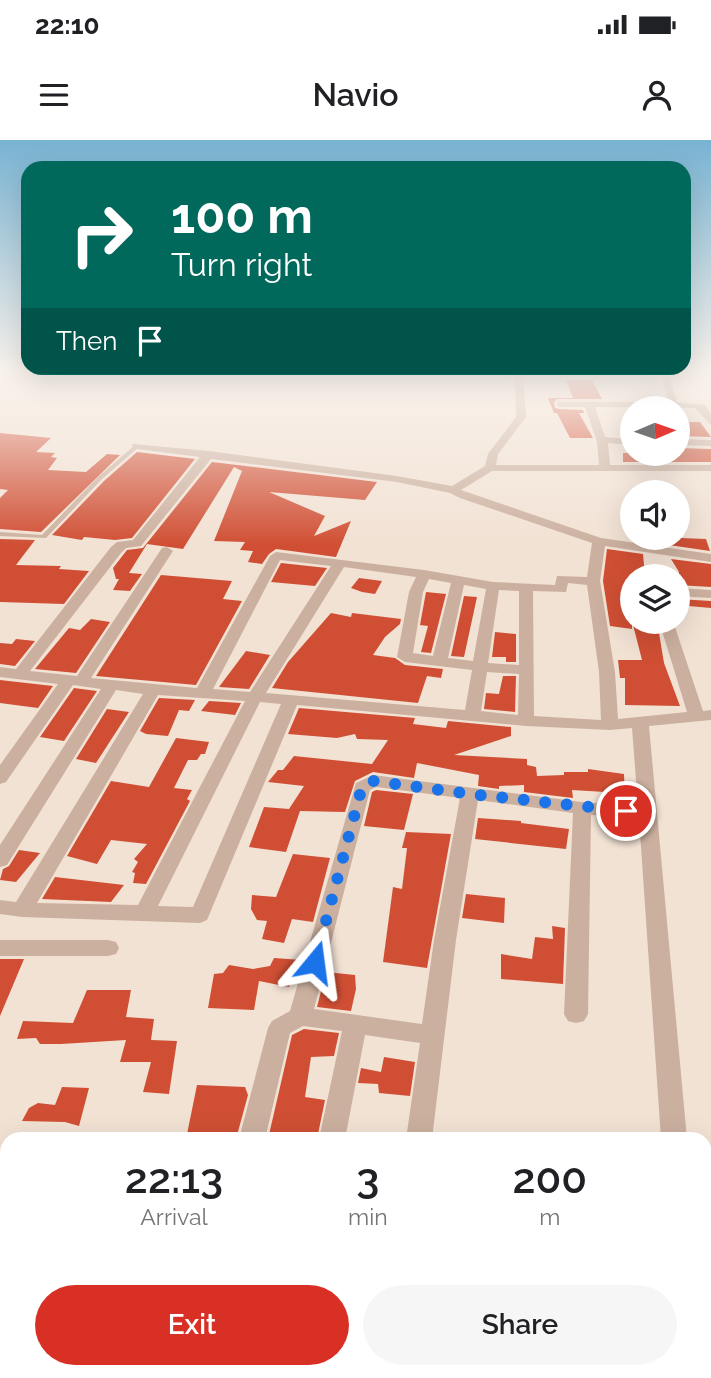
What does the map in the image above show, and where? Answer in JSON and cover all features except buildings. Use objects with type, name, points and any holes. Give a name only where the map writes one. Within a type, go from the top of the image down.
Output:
[{"type":"street","points":[[490,468],[494,454],[512,430]]},
{"type":"street","points":[[598,430],[606,469]]},
{"type":"street","points":[[602,442],[620,442]]},
{"type":"street","points":[[690,442],[711,443]]},
{"type":"street","points":[[137,446],[317,467],[454,491],[599,541],[711,558]]},
{"type":"street","points":[[20,674],[117,550],[122,545],[137,543],[209,454]]},
{"type":"street","points":[[454,491],[466,480],[490,468],[711,468]]},
{"type":"street","points":[[599,541],[593,581],[607,672],[610,725]]},
{"type":"street","points":[[0,778],[76,680],[167,551]]},
{"type":"street","points":[[202,694],[276,556],[424,574],[493,586],[561,589],[562,579],[593,581]]},
{"type":"street","points":[[144,913],[255,697],[340,563]]},
{"type":"street","points":[[424,574],[416,592],[405,657],[527,670]]},
{"type":"street","points":[[440,661],[458,582]]},
{"type":"street","points":[[472,716],[493,586]]},
{"type":"street","points":[[526,587],[526,721]]},
{"type":"street","points":[[690,593],[711,594]]},
{"type":"street","points":[[0,672],[153,690],[318,701],[526,721],[610,725],[704,716],[671,634]]},
{"type":"street","points":[[0,860],[113,684]]},
{"type":"street","points":[[22,911],[153,690]]},
{"type":"street","points":[[0,908],[22,911],[200,915],[290,701]]},
{"type":"street","points":[[640,724],[673,1132]]},
{"type":"street","points":[[300,1016],[362,787],[373,781],[582,808],[648,813]]},
{"type":"street","points":[[420,1132],[444,940],[470,794]]},
{"type":"street","points":[[576,1014],[582,808]]},
{"type":"street","points":[[0,948],[108,948]]},
{"type":"street","points":[[254,1132],[280,1028],[300,1016],[433,1035]]},
{"type":"street","points":[[333,1132],[355,1023]]},
{"type":"lane","points":[[0,534],[44,537],[100,478],[137,446]]},
{"type":"route","points":[[315,962],[362,787],[373,781],[582,808],[626,811]]}]
